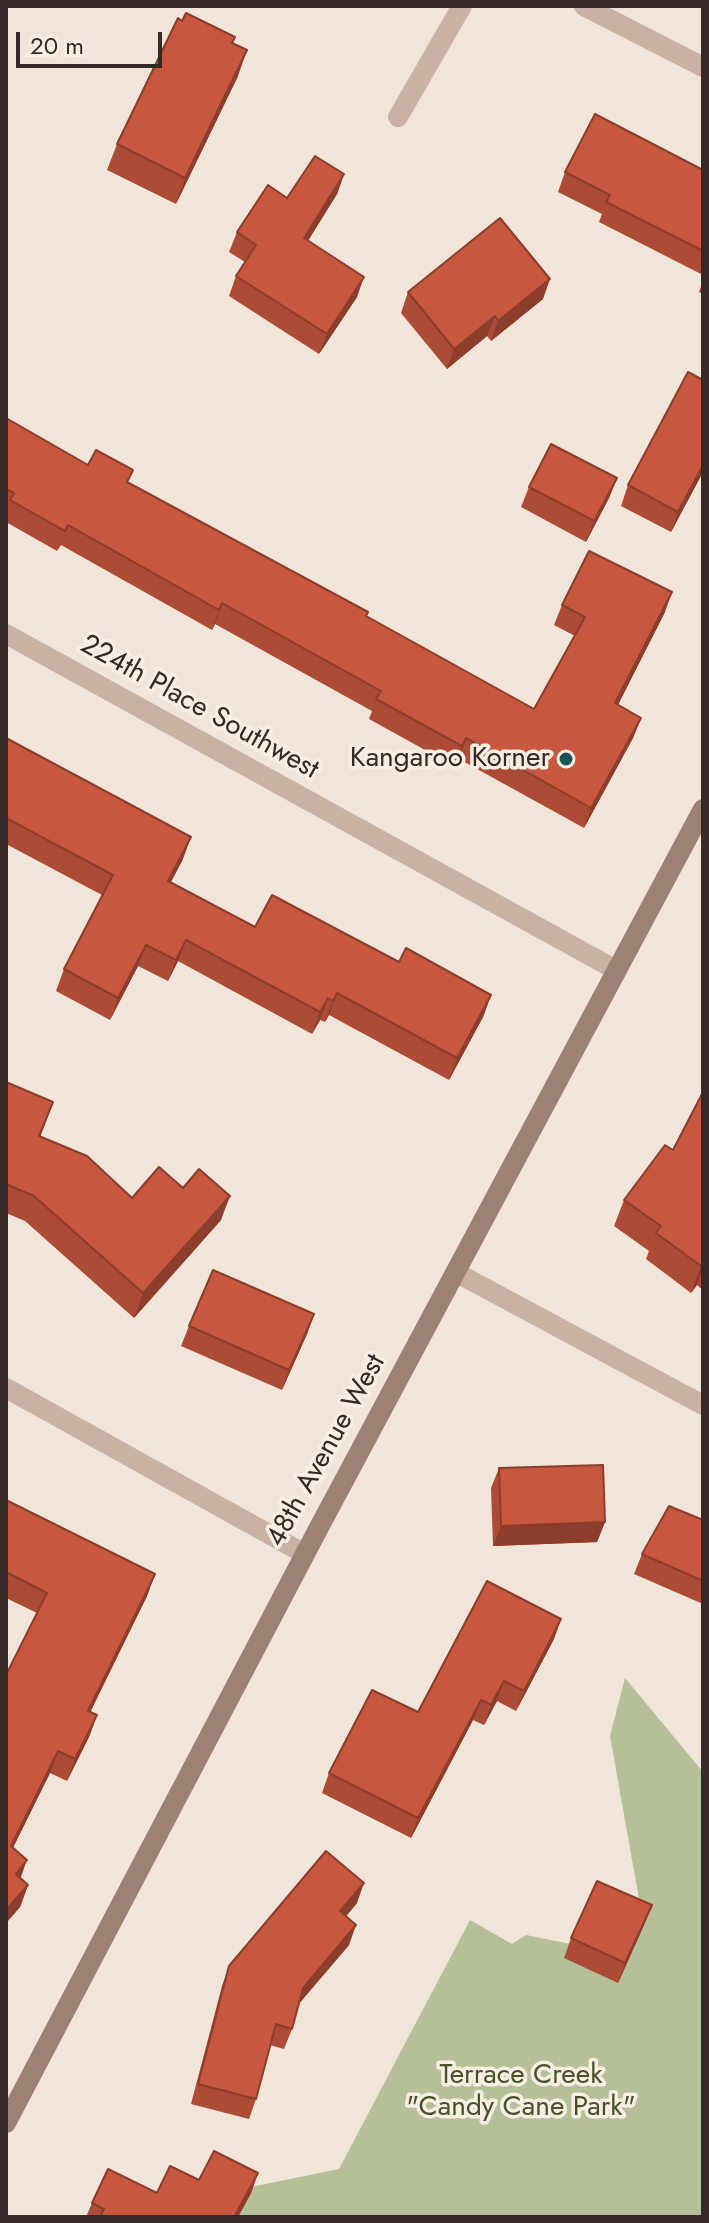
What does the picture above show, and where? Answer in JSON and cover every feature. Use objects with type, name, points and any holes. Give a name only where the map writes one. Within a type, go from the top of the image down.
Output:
[{"type":"main road","name":"48th Avenue West","points":[[6,2123],[303,1553],[457,1273],[703,809]]},
{"type":"street","points":[[398,117],[462,6]]},
{"type":"street","points":[[584,6],[703,67]]},
{"type":"street","name":"224th Place Southwest","points":[[6,634],[616,970]]},
{"type":"street","points":[[457,1273],[703,1405]]},
{"type":"street","points":[[6,1388],[303,1553]]},
{"type":"green space","name":"Terrace Creek \"Candy Cane Park\"","points":[[625,1678],[703,1772],[703,2217],[225,2217],[236,2190],[339,2169],[470,1920],[512,1944],[526,1935],[595,1949],[639,1899],[610,1736]]},
{"type":"building","points":[[186,13],[235,37],[232,43],[247,50],[185,178],[117,144],[178,18],[182,21]]},
{"type":"building","points":[[595,114],[703,170],[703,251],[606,202],[610,195],[565,172]]},
{"type":"building","points":[[315,156],[344,174],[304,238],[364,277],[327,334],[236,276],[256,245],[237,232],[268,185],[287,198]]},
{"type":"building","points":[[500,218],[550,279],[498,321],[495,316],[454,349],[408,292]]},
{"type":"building","points":[[688,372],[703,380],[703,465],[678,512],[628,485]]},
{"type":"building","points":[[6,418],[88,465],[96,450],[133,470],[127,482],[368,612],[366,616],[534,709],[585,617],[562,605],[589,551],[672,592],[615,703],[641,718],[591,808],[466,738],[462,746],[376,699],[381,691],[222,603],[219,610],[68,525],[65,531],[10,500],[14,493],[6,489]]},
{"type":"building","points":[[551,444],[617,478],[594,521],[529,487]]},
{"type":"building","points":[[6,738],[191,837],[168,881],[255,927],[272,895],[399,962],[406,948],[491,995],[457,1058],[337,993],[333,1001],[328,998],[320,1012],[186,940],[176,960],[146,945],[118,998],[64,969],[113,875],[6,818]]},
{"type":"building","points":[[6,1082],[53,1102],[39,1136],[87,1156],[132,1198],[159,1167],[183,1188],[199,1169],[230,1196],[143,1293],[34,1196],[6,1184]]},
{"type":"building","points":[[703,1092],[701,1266],[656,1233],[661,1226],[624,1200],[665,1145],[673,1150]]},
{"type":"building","points":[[213,1270],[314,1314],[289,1370],[189,1326]]},
{"type":"building","points":[[603,1465],[605,1522],[501,1526],[499,1468]]},
{"type":"building","points":[[6,1500],[155,1574],[88,1711],[97,1715],[75,1759],[58,1751],[11,1846],[27,1860],[16,1874],[28,1885],[6,1910],[6,1675],[47,1593],[6,1572]]},
{"type":"building","points":[[669,1506],[703,1520],[703,1581],[642,1554]]},
{"type":"building","points":[[487,1581],[561,1619],[524,1691],[504,1681],[491,1705],[481,1700],[418,1818],[329,1773],[372,1690],[418,1712]]},
{"type":"building","points":[[326,1851],[364,1883],[340,1911],[356,1925],[303,1988],[292,2029],[276,2024],[256,2099],[198,2084],[229,1966]]},
{"type":"building","points":[[597,1881],[652,1905],[625,1963],[571,1938]]},
{"type":"building","points":[[214,2151],[258,2173],[234,2217],[100,2217],[104,2209],[92,2203],[108,2169],[157,2193],[170,2166],[199,2180]]},
{"type":"place","name":"Kangaroo Korner","points":[[566,759]]}]
